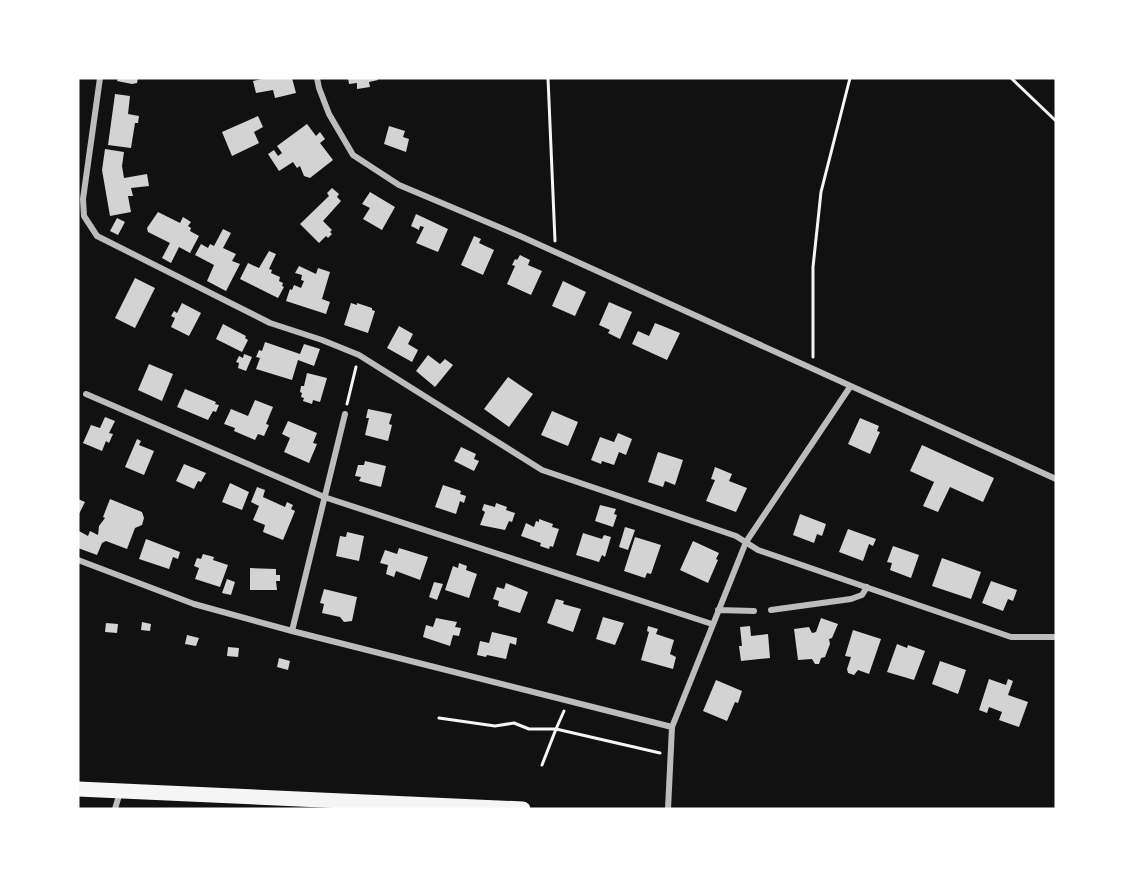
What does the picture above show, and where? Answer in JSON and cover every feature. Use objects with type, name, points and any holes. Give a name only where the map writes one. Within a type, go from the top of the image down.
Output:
[{"type":"main road","points":[[78,789],[523,809]]},
{"type":"street","points":[[100,78],[81,200],[84,216],[97,236],[270,323],[359,355],[542,470],[736,536],[758,550],[1011,637],[1056,637]]},
{"type":"street","points":[[317,78],[329,114],[353,155],[399,185],[520,236],[1056,479]]},
{"type":"street","points":[[668,809],[672,727],[746,542],[850,387]]},
{"type":"street","points":[[86,394],[324,497],[712,624]]},
{"type":"street","points":[[292,631],[345,414]]},
{"type":"street","points":[[78,560],[194,604],[672,727]]},
{"type":"street","points":[[771,610],[851,598],[862,595],[867,587]]},
{"type":"street","points":[[718,610],[754,611]]},
{"type":"street","points":[[115,809],[120,791]]},
{"type":"path","points":[[548,78],[553,225],[557,254]]},
{"type":"path","points":[[813,369],[813,267],[821,192],[850,78]]},
{"type":"path","points":[[1011,78],[1056,121]]},
{"type":"path","points":[[345,414],[355,372]]},
{"type":"path","points":[[542,765],[568,702]]},
{"type":"path","points":[[439,718],[495,726],[514,723],[529,729],[556,729],[670,756]]},
{"type":"building","points":[[118,78],[138,78],[137,83],[132,84],[117,81]]},
{"type":"building","points":[[266,78],[292,78],[296,93],[275,98],[273,90],[256,93],[253,81]]},
{"type":"building","points":[[348,78],[377,78],[378,80],[369,82],[370,87],[357,89],[357,83],[349,84]]},
{"type":"building","points":[[115,94],[130,96],[128,114],[139,116],[138,123],[135,123],[131,148],[108,145]]},
{"type":"building","points":[[258,116],[263,127],[254,132],[259,143],[232,156],[222,132]]},
{"type":"building","points":[[307,124],[316,136],[320,132],[325,139],[320,143],[333,160],[310,178],[304,176],[300,166],[297,168],[293,162],[279,171],[268,154],[274,150],[278,156],[282,153],[277,146]]},
{"type":"building","points":[[389,126],[405,131],[403,137],[409,139],[406,152],[384,144]]},
{"type":"building","points":[[105,149],[124,152],[122,166],[124,178],[147,174],[149,186],[131,188],[133,196],[128,196],[131,212],[110,216],[102,170]]},
{"type":"building","points":[[332,188],[339,194],[337,197],[341,201],[323,221],[332,230],[330,232],[332,234],[319,243],[300,224],[329,196],[327,193]]},
{"type":"building","points":[[370,192],[395,207],[382,230],[363,219],[370,208],[362,204]]},
{"type":"building","points":[[158,212],[180,223],[183,217],[191,222],[188,226],[191,228],[190,231],[199,236],[190,253],[179,247],[171,263],[162,258],[170,243],[148,232],[147,228]]},
{"type":"building","points":[[416,214],[448,229],[438,252],[416,243],[424,227],[420,226],[419,230],[411,226]]},
{"type":"building","points":[[117,218],[125,222],[118,235],[110,231]]},
{"type":"building","points":[[223,229],[231,233],[223,248],[236,254],[232,261],[240,264],[226,291],[207,281],[214,265],[195,255],[201,244],[208,248],[210,244],[214,246]]},
{"type":"building","points":[[474,236],[481,239],[479,243],[494,250],[483,275],[461,265]]},
{"type":"building","points":[[269,251],[276,254],[269,269],[272,270],[271,273],[280,277],[279,281],[284,287],[278,298],[240,279],[248,263],[259,268]]},
{"type":"building","points":[[520,255],[530,260],[528,265],[542,271],[531,295],[507,284],[515,266],[512,265]]},
{"type":"building","points":[[299,266],[316,274],[318,268],[330,272],[322,299],[330,302],[326,314],[286,301],[290,289],[292,290],[294,285],[301,288],[304,281],[301,280],[302,275],[295,273]]},
{"type":"building","points":[[135,278],[155,288],[135,328],[115,318]]},
{"type":"building","points":[[563,281],[586,292],[575,316],[552,306]]},
{"type":"building","points":[[609,302],[632,312],[620,339],[608,333],[610,330],[599,325]]},
{"type":"building","points":[[182,303],[201,313],[189,336],[171,327],[175,318],[171,316],[174,311],[177,313]]},
{"type":"building","points":[[351,303],[372,308],[375,311],[368,333],[344,325]]},
{"type":"building","points":[[655,323],[680,333],[667,360],[632,344],[638,331],[649,336]]},
{"type":"building","points":[[223,324],[246,336],[248,340],[242,352],[216,339]]},
{"type":"building","points":[[399,326],[413,334],[408,344],[418,350],[412,362],[387,348]]},
{"type":"building","points":[[265,342],[300,354],[304,344],[320,349],[314,366],[298,360],[292,380],[256,369],[260,358],[256,357],[259,350],[262,351]]},
{"type":"building","points":[[244,354],[252,357],[246,371],[238,368],[239,363],[236,362],[239,356],[243,358]]},
{"type":"building","points":[[428,355],[440,364],[445,359],[453,365],[435,387],[416,371]]},
{"type":"building","points":[[149,364],[173,374],[162,401],[138,390]]},
{"type":"building","points":[[307,373],[327,378],[320,402],[313,400],[312,404],[303,401],[304,398],[301,397],[301,386],[304,386]]},
{"type":"building","points":[[508,377],[533,394],[509,427],[484,409]]},
{"type":"building","points":[[185,389],[219,405],[208,420],[177,407]]},
{"type":"building","points":[[255,400],[273,407],[264,436],[258,434],[255,440],[224,424],[231,409],[248,416]]},
{"type":"building","points":[[368,409],[392,414],[388,441],[365,435],[369,418],[366,418]]},
{"type":"building","points":[[552,411],[578,422],[568,446],[541,435]]},
{"type":"building","points":[[105,417],[115,421],[109,433],[113,434],[109,443],[106,441],[102,451],[83,443],[91,425],[100,428]]},
{"type":"building","points":[[860,418],[879,426],[877,431],[880,432],[870,454],[848,444]]},
{"type":"building","points":[[288,421],[317,433],[313,443],[317,444],[309,463],[284,452],[290,438],[282,434]]},
{"type":"building","points":[[618,433],[632,439],[626,455],[619,452],[614,465],[591,460],[600,437],[614,442]]},
{"type":"building","points":[[137,439],[141,441],[139,445],[154,451],[144,475],[125,467]]},
{"type":"building","points":[[922,445],[994,478],[983,502],[950,487],[938,512],[923,506],[934,482],[910,471]]},
{"type":"building","points":[[461,447],[476,454],[474,459],[479,461],[474,471],[454,461]]},
{"type":"building","points":[[658,452],[683,460],[675,485],[665,481],[663,487],[648,482]]},
{"type":"building","points":[[365,461],[386,466],[381,487],[359,481],[361,477],[355,476],[358,465],[364,465]]},
{"type":"building","points":[[184,464],[206,473],[194,489],[176,481]]},
{"type":"building","points":[[715,467],[732,474],[729,481],[747,488],[736,512],[706,501],[715,480],[711,479]]},
{"type":"building","points":[[230,483],[249,492],[242,510],[222,502]]},
{"type":"building","points":[[443,485],[461,491],[460,494],[466,496],[464,503],[460,501],[456,514],[435,507]]},
{"type":"building","points":[[257,487],[265,490],[263,497],[285,507],[287,502],[293,505],[291,509],[295,511],[283,540],[263,532],[265,525],[253,520],[259,506],[251,502]]},
{"type":"building","points":[[78,499],[85,502],[78,516]]},
{"type":"building","points":[[110,499],[142,512],[144,518],[142,525],[135,528],[127,549],[106,541],[102,543],[97,555],[78,548],[79,531],[88,536],[90,531],[98,535],[99,526],[105,518],[103,517]]},
{"type":"building","points":[[496,503],[515,513],[512,522],[509,521],[505,530],[480,525],[485,512],[482,510],[484,504],[495,507]]},
{"type":"building","points":[[600,505],[616,509],[614,514],[617,515],[613,527],[595,521]]},
{"type":"building","points":[[800,514],[826,524],[822,536],[817,534],[814,543],[793,535]]},
{"type":"building","points":[[539,519],[559,529],[553,547],[550,546],[549,549],[540,546],[541,543],[521,536],[526,523],[534,527]]},
{"type":"building","points":[[625,527],[635,530],[628,550],[619,547]]},
{"type":"building","points":[[848,529],[876,539],[873,546],[869,544],[863,561],[839,552]]},
{"type":"building","points":[[347,532],[364,536],[359,561],[336,556],[340,536],[346,537]]},
{"type":"building","points":[[583,533],[602,539],[604,535],[611,537],[605,557],[602,555],[599,562],[576,555]]},
{"type":"building","points":[[635,537],[661,545],[651,574],[647,573],[645,578],[624,571]]},
{"type":"building","points":[[146,539],[180,552],[178,559],[173,557],[169,569],[139,559]]},
{"type":"building","points":[[693,541],[719,553],[708,583],[680,570]]},
{"type":"building","points":[[893,546],[919,555],[911,578],[890,570],[892,563],[887,562]]},
{"type":"building","points":[[399,548],[428,557],[420,580],[396,571],[394,577],[386,574],[388,565],[380,563],[385,550],[397,554]]},
{"type":"building","points":[[203,554],[228,565],[220,587],[195,579],[199,568],[194,566],[197,558],[201,559]]},
{"type":"building","points":[[942,558],[981,572],[971,599],[932,586]]},
{"type":"building","points":[[459,563],[467,566],[466,570],[477,574],[469,598],[445,590],[453,566],[458,568]]},
{"type":"building","points":[[250,568],[276,569],[276,575],[280,575],[280,581],[276,581],[277,590],[250,590]]},
{"type":"building","points":[[227,579],[235,582],[231,595],[222,593]]},
{"type":"building","points":[[991,581],[1017,590],[1013,601],[1008,599],[1003,611],[982,603]]},
{"type":"building","points":[[434,582],[443,584],[437,600],[429,597]]},
{"type":"building","points":[[506,583],[528,592],[520,613],[498,606],[499,601],[493,599],[497,587],[504,589]]},
{"type":"building","points":[[324,589],[357,597],[352,621],[344,622],[340,617],[322,613],[324,604],[320,603]]},
{"type":"building","points":[[556,599],[564,601],[563,604],[581,609],[573,632],[547,623]]},
{"type":"building","points":[[603,617],[624,623],[615,645],[596,639]]},
{"type":"building","points":[[436,618],[457,622],[455,627],[461,628],[459,636],[453,635],[450,646],[423,637],[426,625],[433,627]]},
{"type":"building","points":[[821,618],[838,624],[832,638],[829,639],[830,644],[825,657],[821,658],[819,664],[815,664],[812,659],[798,660],[794,629],[809,627],[812,633],[816,632]]},
{"type":"building","points":[[142,622],[151,624],[150,631],[141,630]]},
{"type":"building","points":[[106,623],[118,624],[117,633],[105,632]]},
{"type":"building","points":[[648,626],[658,629],[656,634],[674,640],[670,654],[676,657],[673,669],[641,660],[649,632],[647,631]]},
{"type":"building","points":[[750,626],[751,636],[768,634],[770,658],[741,661],[740,627]]},
{"type":"building","points":[[853,630],[881,639],[869,674],[858,670],[854,675],[848,673],[851,657],[845,656]]},
{"type":"building","points":[[492,632],[517,638],[516,645],[510,643],[506,659],[477,655],[480,641],[489,643]]},
{"type":"building","points":[[187,635],[199,638],[196,646],[185,644]]},
{"type":"building","points":[[897,644],[925,651],[914,680],[887,672]]},
{"type":"building","points":[[228,647],[239,648],[238,657],[227,656]]},
{"type":"building","points":[[279,658],[290,661],[288,670],[277,667]]},
{"type":"building","points":[[940,661],[966,670],[958,694],[932,684]]},
{"type":"building","points":[[989,679],[1006,685],[1008,679],[1013,681],[1008,695],[1028,702],[1019,727],[999,720],[1002,712],[989,707],[987,713],[979,710]]},
{"type":"building","points":[[716,680],[742,691],[727,721],[703,711]]}]
